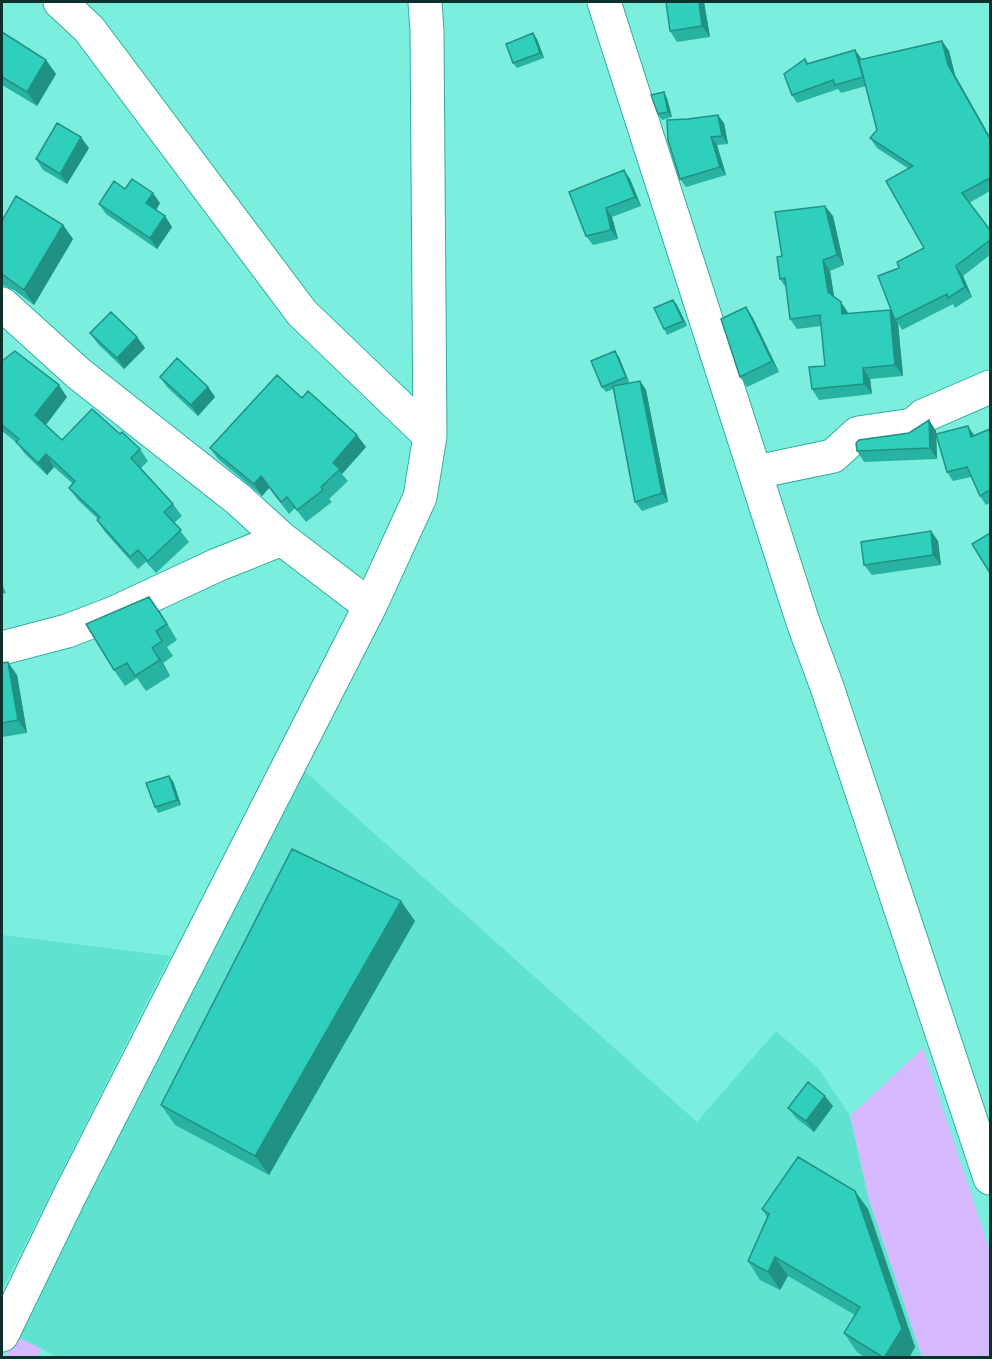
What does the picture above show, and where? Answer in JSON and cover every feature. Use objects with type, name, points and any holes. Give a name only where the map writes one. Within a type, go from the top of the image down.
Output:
[{"type":"street","points":[[60,2],[88,29],[302,314],[430,436]]},
{"type":"street","points":[[2,1335],[70,1196],[370,606],[420,496],[430,436],[425,2]]},
{"type":"street","points":[[604,2],[803,622],[827,687],[990,1178]]},
{"type":"street","points":[[2,304],[78,373],[239,501],[282,539],[370,606]]},
{"type":"street","points":[[756,472],[833,456],[858,433],[913,425],[923,416],[990,387]]},
{"type":"street","points":[[2,648],[77,627],[282,539]]},
{"type":"shaded area","points":[[301,768],[697,1122],[776,1031],[818,1068],[850,1116],[869,1200],[922,1357],[60,1358],[15,1336]]},
{"type":"shaded area","points":[[2,935],[170,956],[2,1290]]},
{"type":"shaded area","points":[[923,1048],[990,1251],[990,1357],[922,1357],[869,1200],[850,1116]]},
{"type":"shaded area","points":[[15,1336],[42,1349],[37,1357],[5,1358]]},
{"type":"building","points":[[666,2],[699,2],[702,26],[670,31]]},
{"type":"building","points":[[2,32],[46,60],[27,92],[2,77]]},
{"type":"building","points":[[533,33],[540,53],[513,63],[506,44]]},
{"type":"building","points":[[942,41],[948,65],[990,139],[990,178],[962,193],[990,230],[990,240],[956,266],[965,287],[948,298],[947,294],[895,320],[878,276],[899,268],[897,262],[924,248],[886,181],[913,166],[870,138],[877,130],[859,60]]},
{"type":"building","points":[[855,50],[863,77],[835,85],[833,80],[792,95],[784,74],[805,59],[807,64]]},
{"type":"building","points":[[664,92],[668,112],[658,114],[651,95]]},
{"type":"building","points":[[718,115],[722,136],[711,137],[720,167],[680,179],[668,140],[667,120]]},
{"type":"building","points":[[57,123],[81,137],[60,174],[36,159]]},
{"type":"building","points":[[624,170],[635,197],[606,208],[611,230],[586,236],[569,192]]},
{"type":"building","points":[[132,179],[153,193],[146,203],[165,216],[150,238],[99,204],[114,181],[125,189]]},
{"type":"building","points":[[16,196],[63,225],[24,290],[2,274],[2,221]]},
{"type":"building","points":[[825,206],[837,255],[823,260],[828,292],[841,302],[842,314],[890,310],[895,365],[863,368],[864,384],[812,389],[809,367],[825,366],[820,315],[790,319],[785,278],[780,279],[777,257],[782,256],[775,212]]},
{"type":"building","points":[[673,300],[683,321],[664,329],[654,308]]},
{"type":"building","points":[[746,307],[772,361],[740,377],[721,319]]},
{"type":"building","points":[[111,312],[137,337],[117,358],[90,333]]},
{"type":"building","points":[[15,351],[59,385],[35,415],[62,440],[92,409],[140,449],[131,458],[173,504],[164,512],[181,530],[148,561],[138,550],[130,557],[97,520],[100,517],[69,488],[75,481],[46,454],[38,463],[16,442],[19,439],[2,425],[2,361]]},
{"type":"building","points":[[615,351],[626,377],[602,387],[591,361]]},
{"type":"building","points":[[177,358],[208,387],[191,405],[160,377]]},
{"type":"building","points":[[277,375],[302,398],[308,391],[357,435],[333,463],[340,469],[321,487],[323,490],[297,510],[287,497],[281,502],[261,476],[254,484],[210,448]]},
{"type":"building","points":[[640,381],[662,493],[635,502],[613,386]]},
{"type":"building","points":[[929,420],[930,448],[857,451],[856,443],[859,440],[909,433]]},
{"type":"building","points":[[968,426],[971,437],[990,429],[990,490],[980,496],[967,467],[947,472],[936,434]]},
{"type":"building","points":[[931,531],[933,555],[864,565],[861,542]]},
{"type":"building","points":[[990,533],[990,573],[972,544]]},
{"type":"building","points":[[149,597],[167,624],[156,631],[162,641],[152,648],[160,660],[135,676],[127,663],[114,670],[86,624]]},
{"type":"building","points":[[8,662],[18,720],[2,723],[2,663]]},
{"type":"building","points":[[169,776],[177,800],[155,807],[146,783]]},
{"type":"building","points":[[292,849],[401,901],[255,1156],[161,1105]]},
{"type":"building","points":[[808,1082],[825,1096],[806,1121],[788,1108]]},
{"type":"building","points":[[798,1157],[855,1191],[902,1329],[884,1358],[844,1333],[860,1307],[775,1257],[768,1272],[748,1261],[769,1214],[762,1209]]}]
